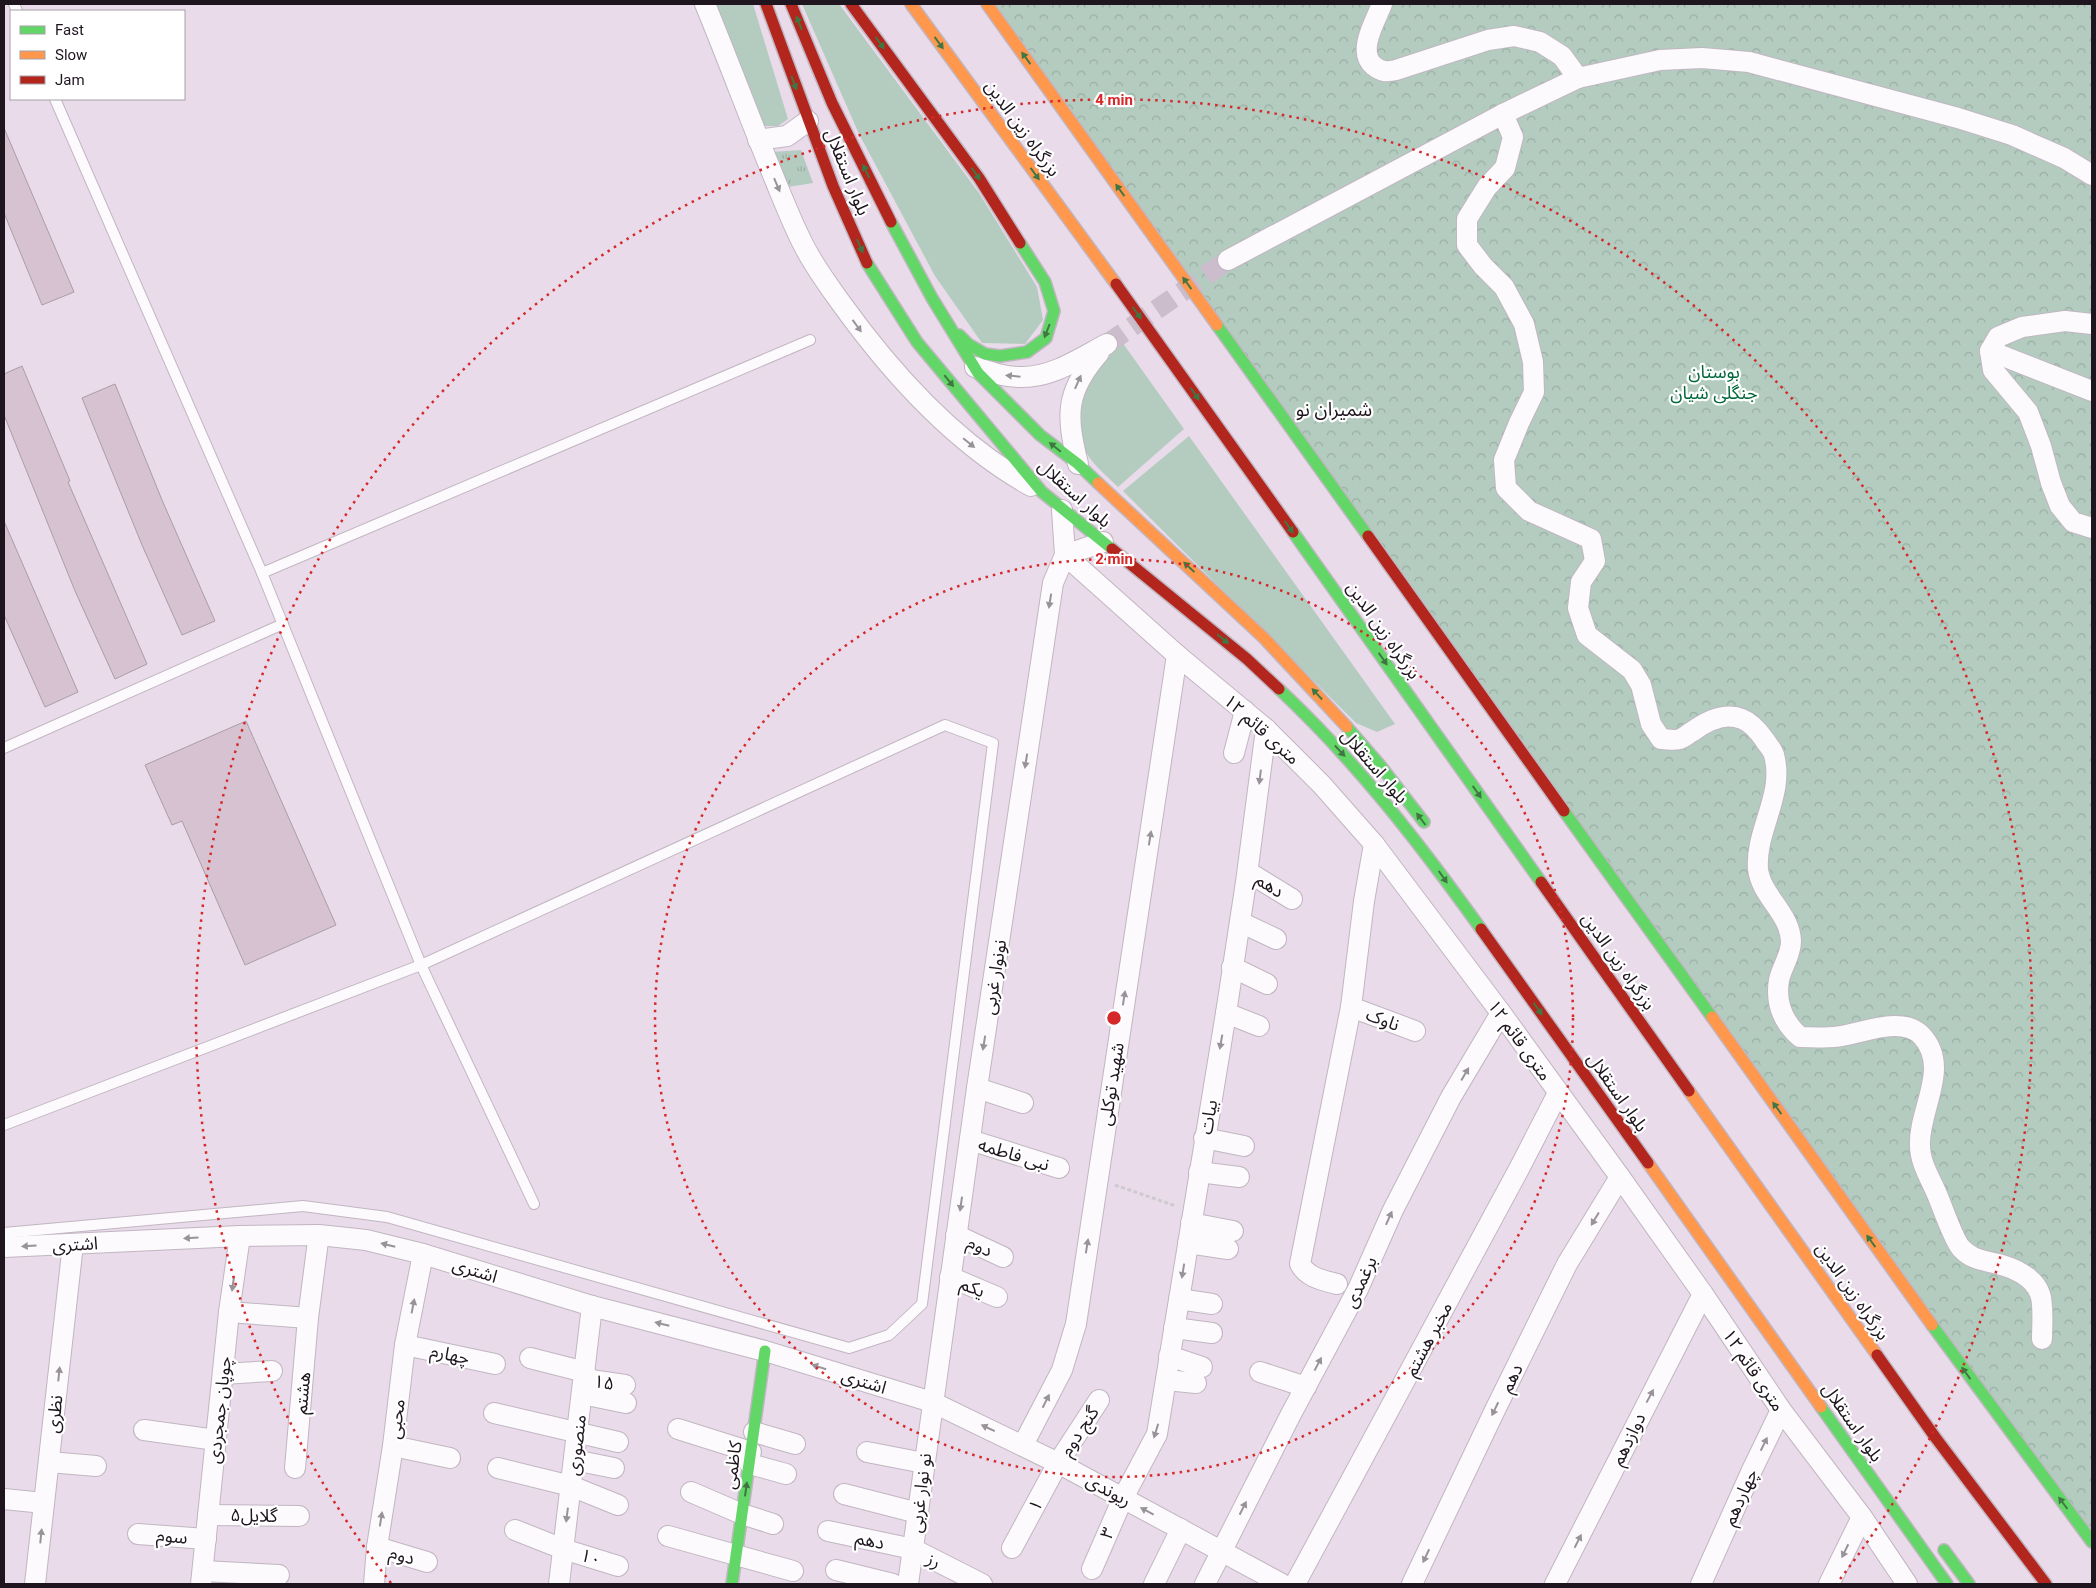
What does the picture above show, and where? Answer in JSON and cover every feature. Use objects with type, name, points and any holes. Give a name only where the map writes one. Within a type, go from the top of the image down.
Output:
[{"type":"main road","name":"بلوار استقلال","points":[[766,4],[808,121],[868,265],[917,342],[1042,492],[1247,659],[1295,704],[1360,772],[1436,866],[1947,1584]]},
{"type":"main road","name":"بلوار استقلال","points":[[791,4],[832,103],[887,215],[909,257],[975,367],[1014,411],[1078,464],[1264,638],[1319,695],[1379,764],[1431,832]]},
{"type":"main road","points":[[851,4],[979,178],[1045,282],[1054,311],[1046,338],[1027,352],[1000,356],[985,354],[968,344],[947,322]]},
{"type":"main road","name":"بزرگراه زین الدین","points":[[911,4],[1167,354],[1934,1437],[2046,1584]]},
{"type":"main road","points":[[987,4],[1984,1398],[2092,1542]]},
{"type":"main road","points":[[869,200],[887,215]]},
{"type":"main road","points":[[852,229],[856,211]]},
{"type":"main road","points":[[1194,615],[1203,616],[1212,611],[1217,600],[1212,588]]},
{"type":"main road","name":"کاظمی","points":[[732,1584],[765,1350]]},
{"type":"main road","points":[[1940,1544],[1969,1584]]},
{"type":"street","points":[[705,4],[758,140],[804,247],[864,335],[947,425],[1002,470],[1042,492]]},
{"type":"street","points":[[1382,4],[1366,47],[1367,56],[1371,64],[1378,70],[1387,72],[1396,70],[1488,40],[1514,36],[1540,42],[1562,56],[1578,78]]},
{"type":"street","points":[[1228,260],[1503,114],[1578,78],[1660,60],[1702,58],[1749,62],[1958,118],[2012,136],[2064,158],[2092,174]]},
{"type":"street","points":[[1503,114],[1514,137],[1505,168],[1487,187],[1467,220],[1467,245],[1483,266],[1504,287],[1524,324],[1533,362],[1534,392],[1518,423],[1504,460],[1506,488],[1529,511],[1591,539],[1595,561],[1581,582],[1578,608],[1587,634],[1632,670],[1642,685],[1651,724],[1661,738],[1680,740],[1700,726],[1724,716],[1742,719],[1759,733],[1774,754],[1776,782],[1771,812],[1758,848],[1758,871],[1766,892],[1785,921],[1791,940],[1790,956],[1780,980],[1778,1000],[1783,1018],[1788,1027],[1800,1037],[1835,1037],[1880,1027],[1907,1027],[1922,1036],[1931,1053],[1934,1080],[1920,1129],[1920,1148],[1924,1165],[1960,1247],[1977,1260],[1998,1264],[2019,1272],[2031,1280],[2040,1294],[2042,1339]]},
{"type":"street","points":[[758,140],[787,136],[808,121]]},
{"type":"street","points":[[2092,324],[2065,321],[2022,327],[1998,337],[1990,351],[1993,370],[2028,412],[2060,506],[2073,522],[2092,528]]},
{"type":"street","points":[[975,367],[1002,375],[1021,377],[1046,374],[1107,344],[1077,381],[1072,397],[1070,412],[1072,438],[1078,464]]},
{"type":"street","points":[[1990,351],[2092,391]]},
{"type":"street","points":[[1062,510],[1065,555],[1103,542]]},
{"type":"street","name":"۱۲ متری قائم","points":[[1065,555],[1177,655],[1266,729],[1322,785],[1374,844],[1620,1177],[1703,1294],[1781,1410],[1862,1517],[1907,1584]]},
{"type":"street","name":"نونوار غربی","points":[[932,1402],[1053,583],[1065,555]]},
{"type":"street","name":"شهید توکلی","points":[[1023,1445],[1062,1370],[1076,1324],[1177,655]]},
{"type":"street","points":[[1234,753],[1245,712]]},
{"type":"street","name":"بیات","points":[[1123,1498],[1157,1434],[1248,872],[1266,729]]},
{"type":"street","name":"برغمدی","points":[[1337,1284],[1312,1277],[1304,1271],[1300,1264],[1352,1007],[1364,901],[1374,844]]},
{"type":"street","name":"دهم","points":[[1248,872],[1292,899]]},
{"type":"street","points":[[1240,922],[1276,939]]},
{"type":"street","points":[[1232,967],[1268,984]]},
{"type":"street","name":"ناوک","points":[[1352,1007],[1415,1031]]},
{"type":"street","points":[[1226,1013],[1259,1026]]},
{"type":"street","name":"برغمدی","points":[[1205,1584],[1358,1289],[1393,1210],[1442,1114],[1500,1013]]},
{"type":"street","points":[[977,1088],[1024,1103]]},
{"type":"street","name":"مخبر هشتم","points":[[1295,1584],[1558,1093]]},
{"type":"street","points":[[1204,1138],[1244,1146]]},
{"type":"street","name":"نبی فاطمه","points":[[970,1140],[1059,1168]]},
{"type":"street","points":[[1199,1172],[1239,1177]]},
{"type":"street","name":"دهم","points":[[1412,1584],[1567,1264],[1620,1177]]},
{"type":"street","points":[[1188,1243],[1231,1240],[1192,1217]]},
{"type":"street","name":"اشتری","points":[[4,1247],[240,1236],[319,1235],[356,1239],[423,1254],[592,1306],[765,1350],[932,1402]]},
{"type":"street","name":"دوم","points":[[956,1235],[1003,1257]]},
{"type":"street","name":"چوپان جمجردی","points":[[202,1578],[229,1312],[240,1236]]},
{"type":"street","name":"هشتم","points":[[295,1468],[308,1318],[318,1241]]},
{"type":"street","name":"نظری","points":[[35,1584],[73,1244]]},
{"type":"street","name":"محبی","points":[[374,1584],[377,1547],[393,1446],[405,1345],[423,1254]]},
{"type":"street","name":"یکم","points":[[950,1277],[997,1297]]},
{"type":"street","name":"دوازدهم","points":[[1555,1584],[1703,1294]]},
{"type":"street","points":[[1179,1299],[1212,1304]]},
{"type":"street","name":"منصوری","points":[[559,1584],[592,1306]]},
{"type":"street","points":[[229,1312],[308,1318]]},
{"type":"street","points":[[1174,1328],[1212,1333]]},
{"type":"street","name":"چهارم","points":[[405,1345],[495,1364]]},
{"type":"street","points":[[1166,1380],[1199,1375],[1169,1356]]},
{"type":"street","name":"۱۵","points":[[530,1358],[584,1381],[625,1394]]},
{"type":"street","points":[[223,1374],[272,1371]]},
{"type":"street","points":[[1260,1372],[1306,1387]]},
{"type":"street","name":"گنج دوم","points":[[1058,1463],[1099,1400]]},
{"type":"street","name":"ریوندی","points":[[932,1402],[1058,1463],[1282,1584]]},
{"type":"street","name":"نو نوار غربی","points":[[908,1584],[932,1402]]},
{"type":"street","name":"چهاردهم","points":[[1701,1584],[1781,1410]]},
{"type":"street","points":[[494,1413],[618,1442]]},
{"type":"street","points":[[678,1429],[786,1474]]},
{"type":"street","points":[[144,1430],[216,1440]]},
{"type":"street","points":[[754,1432],[796,1444]]},
{"type":"street","points":[[393,1446],[450,1458]]},
{"type":"street","points":[[867,1452],[924,1463]]},
{"type":"street","points":[[574,1460],[614,1468]]},
{"type":"street","points":[[49,1462],[96,1466]]},
{"type":"street","name":"۱","points":[[1012,1548],[1058,1463]]},
{"type":"street","points":[[498,1468],[571,1486],[618,1505]]},
{"type":"street","points":[[691,1492],[742,1514],[773,1524]]},
{"type":"street","points":[[844,1494],[918,1513]]},
{"type":"street","name":"۳","points":[[1092,1569],[1123,1498]]},
{"type":"street","points":[[4,1499],[44,1503]]},
{"type":"street","name":"گلایل۵","points":[[208,1515],[299,1516]]},
{"type":"street","points":[[1829,1584],[1862,1517]]},
{"type":"street","points":[[1154,1584],[1181,1529]]},
{"type":"street","name":"۱۰","points":[[515,1530],[563,1549],[618,1566]]},
{"type":"street","name":"دهم","points":[[828,1531],[913,1549]]},
{"type":"street","name":"سوم","points":[[138,1534],[206,1539]]},
{"type":"street","points":[[668,1536],[793,1571]]},
{"type":"street","name":"دوم","points":[[377,1547],[427,1562]]},
{"type":"street","name":"رز","points":[[913,1549],[982,1584]]},
{"type":"street","points":[[836,1570],[893,1584]]},
{"type":"street","points":[[202,1578],[279,1575]]},
{"type":"lane","points":[[55,100],[262,573],[420,965],[534,1204]]},
{"type":"lane","points":[[262,573],[810,340]]},
{"type":"lane","points":[[4,748],[283,624]]},
{"type":"lane","points":[[4,1125],[420,965],[945,725],[993,743],[922,1304],[889,1335],[849,1348],[388,1217],[302,1206],[4,1233]]},
{"type":"path","points":[[1097,1180],[1192,1217]]},
{"type":"green space","points":[[715,4],[753,4],[788,119],[778,126],[761,126]]},
{"type":"green space","points":[[802,4],[839,4],[979,193],[1037,287],[1043,320],[1025,344],[982,343],[935,276],[859,134]]},
{"type":"green space","name":"بوستان جنگلی شیان","points":[[991,4],[2092,4],[2092,1542]]},
{"type":"green space","points":[[801,150],[813,183],[788,187],[772,152]]},
{"type":"green space","points":[[1122,342],[1184,429],[1118,487],[1098,468],[1086,452],[1079,432],[1078,417],[1085,388],[1092,374],[1101,361]]},
{"type":"green space","points":[[1189,436],[1395,724],[1377,732],[1356,723],[1123,491]]},
{"type":"building","points":[[4,128],[74,292],[42,305],[4,213]]},
{"type":"building","points":[[22,366],[70,481],[68,482],[147,664],[115,679],[75,591],[4,415],[4,374]]},
{"type":"building","points":[[115,384],[162,500],[215,621],[182,635],[142,545],[82,398]]},
{"type":"building","points":[[4,521],[78,692],[45,707],[4,615]]},
{"type":"building","points":[[246,721],[336,925],[245,965],[182,821],[172,825],[145,765]]},
{"type":"tunnel","points":[[1107,344],[1228,260]]},
{"type":"traffic: fast","points":[[891,222],[932,298],[978,373],[1040,435],[1078,464],[1098,483]]},
{"type":"traffic: fast","points":[[959,335],[968,344],[985,354],[1000,356],[1027,352],[1046,338],[1054,311],[1045,282],[1020,243]]},
{"type":"traffic: fast","points":[[867,263],[917,342],[1042,492],[1112,549]]},
{"type":"traffic: fast","points":[[1217,325],[1368,536]]},
{"type":"traffic: fast","points":[[1293,532],[1541,882]]},
{"type":"traffic: fast","points":[[1279,689],[1361,774],[1411,835],[1481,929]]},
{"type":"traffic: fast","points":[[1347,727],[1379,764],[1424,822]]},
{"type":"traffic: fast","points":[[1564,811],[1712,1017]]},
{"type":"traffic: fast","points":[[1932,1325],[2092,1542]]},
{"type":"traffic: fast","points":[[732,1584],[765,1351]]},
{"type":"traffic: fast","points":[[1821,1407],[1947,1584]]},
{"type":"traffic: fast","points":[[1944,1550],[1969,1584]]},
{"type":"traffic: slow","points":[[911,4],[1116,284]]},
{"type":"traffic: slow","points":[[987,4],[1217,325]]},
{"type":"traffic: slow","points":[[1098,483],[1264,638],[1347,727]]},
{"type":"traffic: slow","points":[[1712,1017],[1932,1325]]},
{"type":"traffic: slow","points":[[1689,1091],[1877,1355]]},
{"type":"traffic: slow","points":[[1648,1163],[1821,1407]]},
{"type":"traffic: jam","points":[[766,4],[833,186],[867,263]]},
{"type":"traffic: jam","points":[[791,4],[832,103],[891,222]]},
{"type":"traffic: jam","points":[[851,4],[979,178],[1020,243]]},
{"type":"traffic: jam","points":[[1116,284],[1293,532]]},
{"type":"traffic: jam","points":[[1368,536],[1564,811]]},
{"type":"traffic: jam","points":[[1112,549],[1247,659],[1279,689]]},
{"type":"traffic: jam","points":[[1541,882],[1689,1091]]},
{"type":"traffic: jam","points":[[1481,929],[1648,1163]]},
{"type":"traffic: jam","points":[[1877,1355],[1935,1437],[2046,1584]]},
{"type":"district","name":"شمیران نو","points":[[1334,409]]}]
